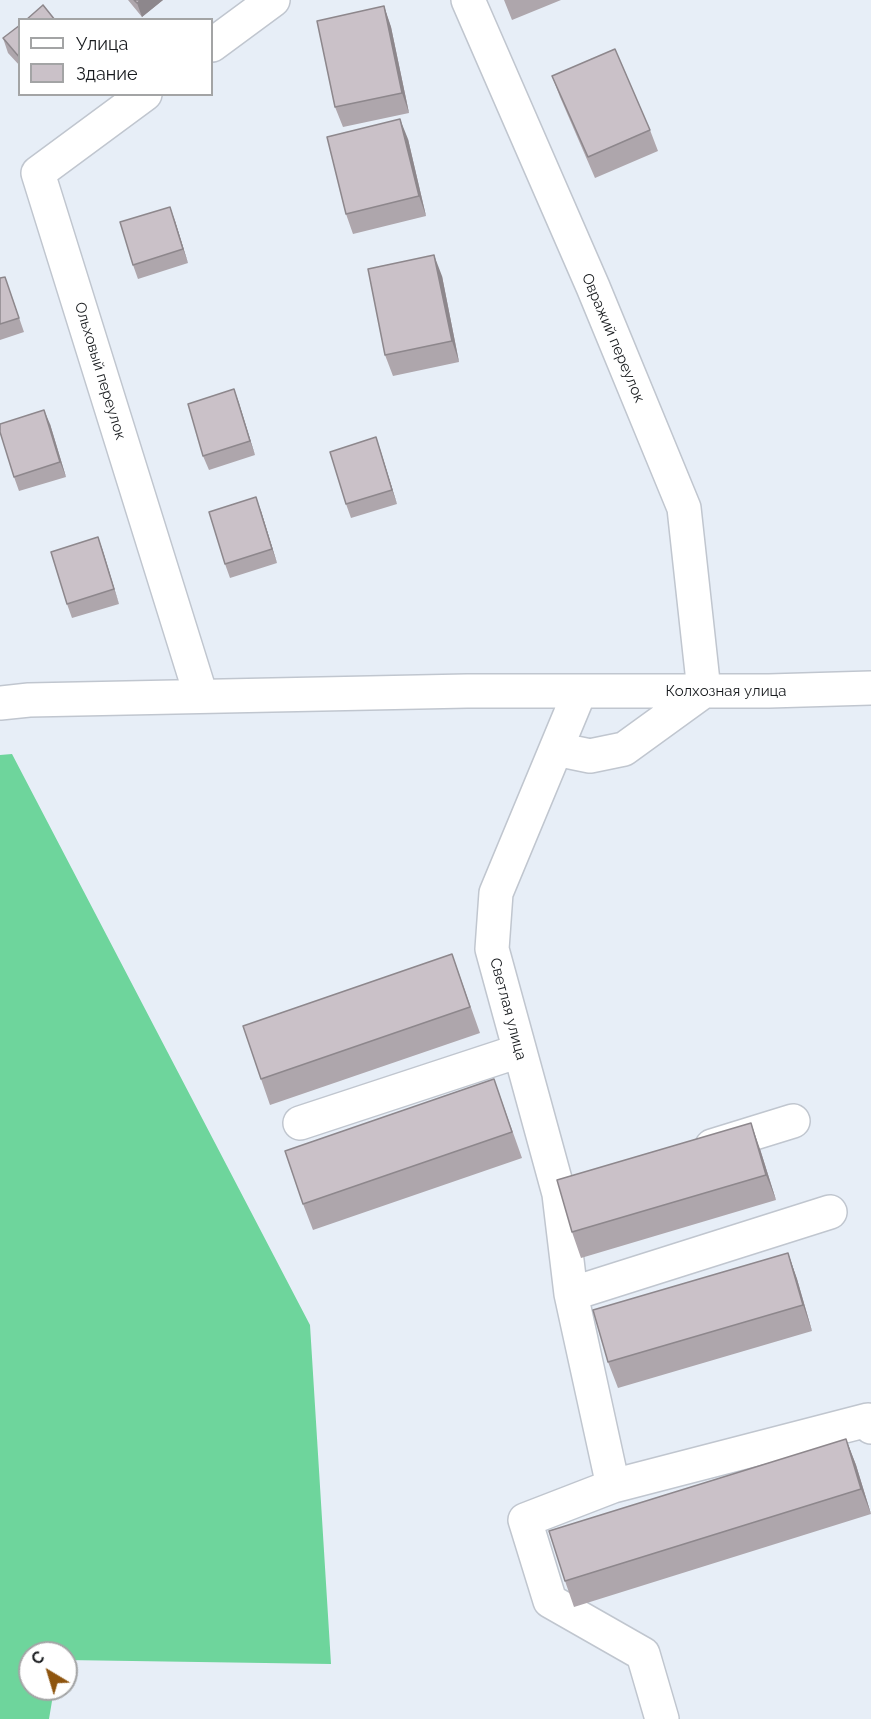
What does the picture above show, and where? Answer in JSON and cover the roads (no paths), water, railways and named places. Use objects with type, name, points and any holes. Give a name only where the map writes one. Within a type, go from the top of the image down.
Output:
[{"type":"street","points":[[213,44],[273,0]]},
{"type":"street","name":"Овражий переулок","points":[[468,0],[593,287],[684,508],[704,692]]},
{"type":"street","name":"Ольховый переулок","points":[[142,96],[38,173],[201,696]]},
{"type":"street","name":"Колхозная улица","points":[[0,703],[29,700],[455,691],[704,692],[871,688]]},
{"type":"street","name":"Светлая улица","points":[[580,691],[496,893],[492,950],[559,1194],[571,1294],[613,1486]]},
{"type":"street","points":[[556,749],[590,756],[624,749],[704,692]]},
{"type":"street","points":[[300,1123],[519,1051]]},
{"type":"street","points":[[682,1156],[793,1121]]},
{"type":"street","points":[[559,1194],[592,1184]]},
{"type":"street","points":[[571,1294],[830,1212]]},
{"type":"street","points":[[662,1719],[643,1654],[550,1601],[525,1520],[613,1486],[868,1420],[871,1427]]}]
